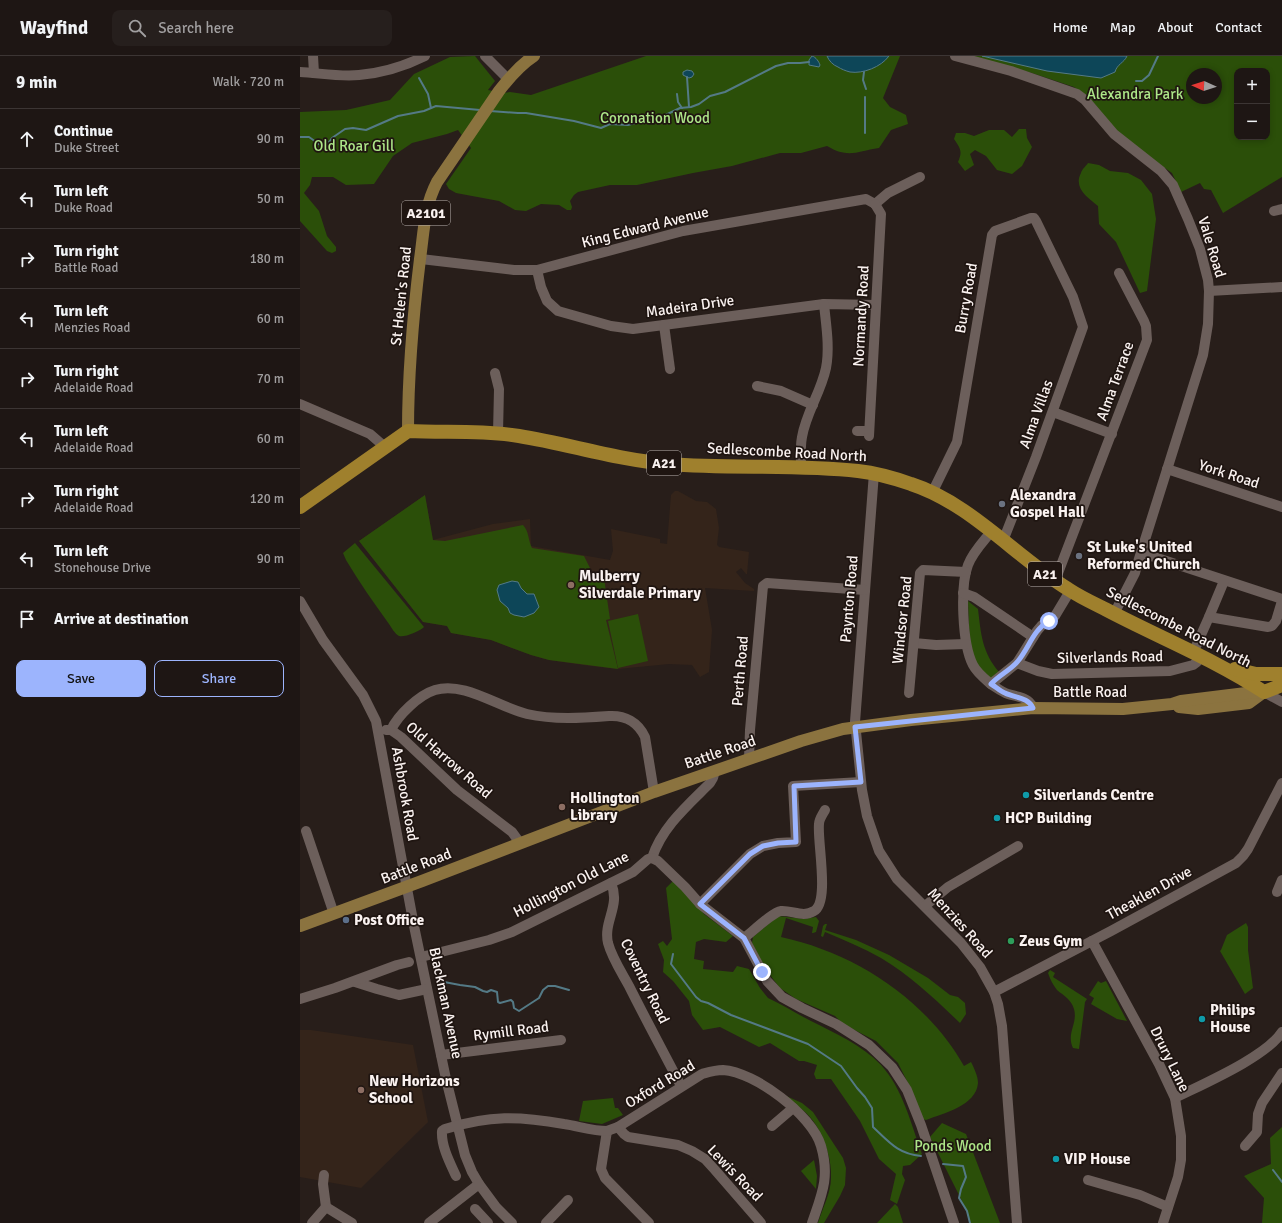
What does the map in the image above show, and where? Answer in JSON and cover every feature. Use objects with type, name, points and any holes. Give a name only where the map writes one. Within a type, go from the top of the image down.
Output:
[{"type":"highway","name":"Sedlescombe Road North","points":[[408,431],[472,431],[498,433],[525,437],[617,457],[667,464],[859,471],[874,473],[914,485],[959,508],[1070,591],[1196,655],[1223,667],[1264,692]]},
{"type":"highway","points":[[300,507],[408,431]]},
{"type":"highway","name":"A21","points":[[1223,667],[1256,674],[1282,674]]},
{"type":"highway","points":[[1264,692],[1282,686]]},
{"type":"main road","name":"St Helen's Road","points":[[408,431],[410,356],[415,300],[425,219],[430,197],[437,182],[498,91],[526,61],[534,56]]},
{"type":"main road","name":"Battle Road","points":[[300,926],[654,792],[749,759],[843,729],[1033,708],[1122,709],[1264,692]]},
{"type":"street","points":[[313,56],[314,73]]},
{"type":"street","points":[[300,72],[358,75],[374,73],[425,56]]},
{"type":"street","points":[[485,56],[508,79]]},
{"type":"street","name":"Vale Road","points":[[955,56],[1011,71],[1065,89],[1077,94],[1085,100],[1114,134],[1161,171],[1172,185],[1188,219],[1205,266],[1209,291],[1208,324],[1203,356],[1142,553],[1135,572],[1114,614]]},
{"type":"street","points":[[875,204],[888,193],[920,176]]},
{"type":"street","name":"King Edward Avenue","points":[[420,258],[514,270],[537,270],[683,231],[857,200],[866,199],[875,204]]},
{"type":"street","name":"Normandy Road","points":[[857,431],[869,434],[881,214],[875,204]]},
{"type":"street","name":"Burry Road","points":[[932,493],[957,442],[992,235],[995,231],[1034,218],[1072,297]]},
{"type":"street","name":"Madeira Drive","points":[[537,270],[541,287],[547,301],[558,311],[611,326],[633,328],[664,325],[824,304],[876,305]]},
{"type":"street","name":"Alma Terrace","points":[[1055,581],[1145,346],[1147,333],[1144,321],[1119,273]]},
{"type":"street","points":[[1209,291],[1282,287]]},
{"type":"street","name":"Alma Villas","points":[[1003,541],[1053,412],[1083,327],[1072,297]]},
{"type":"street","points":[[801,468],[802,437],[813,405],[821,388],[826,367],[828,348],[824,304]]},
{"type":"street","points":[[664,325],[670,370]]},
{"type":"street","points":[[496,373],[499,389],[498,433]]},
{"type":"street","points":[[757,386],[781,390],[813,405]]},
{"type":"street","points":[[300,404],[370,434],[385,447]]},
{"type":"street","name":"Alma Terrace","points":[[1053,412],[1112,434]]},
{"type":"street","name":"York Road","points":[[1167,469],[1282,507]]},
{"type":"street","name":"Paynton Road","points":[[855,727],[874,473]]},
{"type":"street","points":[[991,532],[976,551],[966,572],[963,593],[966,644],[974,666],[980,675],[1006,694],[1027,700],[1031,703],[1033,708]]},
{"type":"street","points":[[1142,553],[1282,600],[1278,617],[1272,626],[1268,627],[1209,617]]},
{"type":"street","name":"Windsor Road","points":[[909,693],[920,573],[923,570],[966,572]]},
{"type":"street","points":[[1196,655],[1209,617],[1224,581]]},
{"type":"street","name":"Perth Road","points":[[749,759],[762,586],[767,583],[865,590]]},
{"type":"street","points":[[991,684],[1017,663],[1042,625],[1055,616],[1070,591]]},
{"type":"street","points":[[963,593],[974,597],[1033,637]]},
{"type":"street","points":[[300,601],[323,640],[363,695],[370,707],[378,731]]},
{"type":"street","points":[[914,643],[936,646],[966,644]]},
{"type":"street","name":"Silverlands Road","points":[[1017,663],[1038,672],[1052,674],[1149,672],[1184,668],[1193,665],[1197,662],[1196,655]]},
{"type":"street","points":[[391,730],[399,716],[423,696],[435,690],[448,688],[463,689],[511,709],[549,718],[616,716],[626,718],[635,722],[642,729],[645,737],[654,792]]},
{"type":"street","points":[[1264,692],[1282,702]]},
{"type":"street","name":"Menzies Road","points":[[855,727],[861,782],[867,816],[879,851],[897,879],[961,944],[980,967],[994,992],[998,1004],[1002,1026],[1017,1223]]},
{"type":"street","name":"Old Harrow Road","points":[[378,731],[385,729],[391,730],[401,737],[457,790],[512,832],[520,843]]},
{"type":"street","name":"Ashbrook Road","points":[[378,731],[406,887]]},
{"type":"street","name":"Hollington Old Lane","points":[[421,957],[490,940],[512,932],[633,872],[648,859],[652,858],[655,850],[672,822],[710,783],[713,778],[714,771]]},
{"type":"street","points":[[700,904],[750,854],[763,846],[796,842],[794,786],[861,782]]},
{"type":"street","name":"Theaklen Drive","points":[[994,992],[1236,863],[1248,849],[1282,782]]},
{"type":"street","points":[[744,938],[774,913],[781,911],[805,914],[815,911],[817,908],[822,898],[819,824],[825,810]]},
{"type":"street","points":[[306,831],[334,914]]},
{"type":"street","points":[[924,906],[948,887],[1018,846]]},
{"type":"street","points":[[652,858],[658,861],[700,904],[744,938],[765,976],[782,997],[836,1024],[869,1044],[892,1067],[907,1090],[954,1223]]},
{"type":"street","points":[[1276,892],[1282,880]]},
{"type":"street","name":"Coventry Road","points":[[611,883],[615,896],[614,908],[608,927],[608,943],[649,1026],[681,1086]]},
{"type":"street","name":"Blackman Avenue","points":[[406,887],[441,1055],[465,1155],[479,1184],[496,1207],[512,1223]]},
{"type":"street","name":"Drury Lane","points":[[1092,941],[1159,1064],[1175,1098],[1181,1136],[1181,1160],[1178,1177],[1163,1223]]},
{"type":"street","points":[[300,999],[354,982],[396,965],[409,962]]},
{"type":"street","points":[[354,982],[399,995],[427,989]]},
{"type":"street","points":[[1175,1098],[1262,1052],[1278,1038],[1282,1032]]},
{"type":"street","name":"Rymill Road","points":[[441,1055],[561,1040]]},
{"type":"street","name":"Oxford Road","points":[[457,1125],[491,1118],[513,1117],[607,1131],[618,1127],[702,1074],[724,1070],[746,1077],[779,1096],[808,1122],[815,1134],[821,1146],[824,1162],[825,1184],[812,1223]]},
{"type":"street","points":[[1245,1146],[1257,1132],[1258,1114],[1262,1103],[1282,1073]]},
{"type":"street","points":[[772,1126],[793,1108]]},
{"type":"street","points":[[456,1176],[446,1151],[442,1131],[457,1125]]},
{"type":"street","name":"Lewis Road","points":[[618,1127],[628,1137],[678,1145],[705,1159],[761,1223]]},
{"type":"street","points":[[607,1131],[601,1169],[602,1174],[649,1223]]},
{"type":"street","points":[[312,1223],[326,1207],[323,1184],[324,1175]]},
{"type":"street","points":[[1088,1180],[1140,1196],[1168,1207]]},
{"type":"street","points":[[429,1223],[479,1184]]},
{"type":"street","points":[[546,1223],[568,1200]]},
{"type":"street","points":[[326,1207],[352,1223]]},
{"type":"street","points":[[476,1209],[488,1223]]},
{"type":"shaded area","name":"Mulberry Silverdale Primary","points":[[675,491],[678,491],[696,501],[707,502],[716,509],[719,528],[717,545],[719,547],[749,552],[747,574],[741,568],[736,572],[745,583],[754,589],[754,591],[705,588],[712,630],[709,672],[700,677],[692,665],[669,664],[618,669],[549,660],[491,640],[451,633],[447,626],[423,622],[359,541],[425,495],[433,540],[493,524],[530,519],[531,546],[610,560],[613,551],[611,529],[660,539],[660,543],[667,544],[671,495]]},
{"type":"shaded area","name":"New Horizons School","points":[[300,1030],[311,1030],[413,1045],[428,1122],[361,1188],[300,1177]]},
{"type":"green space","name":"Coronation Wood","points":[[475,56],[495,81],[488,90],[531,95],[646,56],[900,56],[883,98],[890,107],[906,115],[908,124],[891,130],[879,148],[847,153],[827,146],[801,153],[780,153],[732,166],[637,185],[610,185],[578,192],[570,201],[572,207],[571,210],[567,210],[559,205],[541,204],[526,211],[515,210],[499,201],[456,193],[449,189],[446,184],[471,148],[458,130],[412,143],[393,156],[374,184],[346,185],[333,177],[312,177],[310,185],[304,193],[319,211],[327,236],[336,247],[336,251],[332,253],[327,251],[300,221],[300,112],[346,110],[390,100],[414,74],[450,57]]},
{"type":"green space","name":"Alexandra Park","points":[[969,56],[1282,56],[1282,177],[1223,213],[1211,190],[1204,189],[1200,183],[1181,192],[1172,173],[1130,143],[1115,130],[1088,97],[1074,87],[1032,73]]},
{"type":"green space","points":[[1019,129],[1026,129],[1027,138],[1032,147],[1022,166],[1012,174],[997,170],[986,156],[975,150],[970,154],[974,165],[965,171],[958,162],[961,152],[954,139],[956,133],[965,133],[974,136],[989,130],[1004,130],[1012,137]]},
{"type":"green space","points":[[1088,163],[1099,165],[1110,171],[1128,173],[1141,180],[1152,194],[1156,219],[1147,291],[1140,293],[1116,242],[1099,224],[1098,206],[1086,196],[1080,188],[1079,178],[1082,170]]},
{"type":"green space","points":[[425,495],[433,540],[445,541],[523,525],[532,548],[584,556],[590,568],[592,581],[604,578],[610,619],[606,620],[618,669],[549,660],[491,640],[451,633],[447,626],[423,622],[359,541]]},
{"type":"green space","points":[[355,543],[424,627],[422,629],[404,636],[399,636],[395,632],[346,560],[343,553]]},
{"type":"green space","points":[[968,601],[978,609],[983,642],[993,665],[999,672],[993,678],[989,678],[981,670],[973,655],[970,636]]},
{"type":"green space","points":[[638,614],[648,661],[618,668],[608,621]]},
{"type":"green space","points":[[673,881],[697,904],[704,914],[733,936],[726,942],[704,939],[696,942],[694,959],[704,961],[703,969],[733,972],[737,966],[749,969],[760,988],[768,998],[857,1045],[874,1058],[889,1074],[906,1107],[922,1154],[910,1165],[903,1166],[902,1174],[905,1180],[897,1204],[890,1200],[896,1174],[879,1159],[860,1121],[831,1079],[816,1079],[814,1074],[817,1065],[799,1061],[770,1043],[759,1047],[720,1027],[703,1030],[692,1015],[689,1001],[673,981],[663,972],[664,960],[658,944],[663,941],[667,946],[672,939],[666,888]]},
{"type":"green space","points":[[778,916],[804,919],[816,917],[819,921],[816,932],[813,933],[813,927],[786,918],[781,937],[809,944],[835,954],[886,982],[909,1000],[930,1020],[948,1042],[964,1066],[971,1062],[977,1075],[978,1083],[972,1098],[958,1108],[926,1120],[923,1119],[912,1091],[898,1063],[876,1041],[843,1024],[835,1016],[796,999],[780,988],[766,970],[752,943],[753,937]]},
{"type":"green space","points":[[1246,923],[1248,927],[1248,950],[1253,988],[1245,994],[1220,951],[1227,935]]},
{"type":"green space","points":[[827,924],[825,930],[856,940],[889,955],[928,978],[950,995],[958,997],[965,1003],[966,1014],[960,1023],[913,980],[881,958],[825,932],[823,937],[821,936],[823,926]]},
{"type":"green space","points":[[1050,970],[1055,973],[1053,977],[1087,999],[1085,1002],[1079,1049],[1073,1048],[1071,1043],[1071,1033],[1075,1019],[1073,1006],[1069,1000],[1054,986],[1048,973]]},
{"type":"green space","points":[[1098,981],[1101,983],[1106,981],[1127,1021],[1117,1019],[1091,1004],[1094,998],[1089,995]]},
{"type":"green space","points":[[784,1095],[802,1103],[813,1112],[843,1158],[846,1168],[845,1185],[824,1223],[818,1223],[831,1184],[831,1171],[827,1150],[819,1131],[810,1117]]},
{"type":"green space","points":[[613,1098],[615,1108],[618,1108],[623,1115],[602,1124],[579,1121],[583,1101]]},
{"type":"green space","name":"Ponds Wood","points":[[942,1123],[966,1134],[1000,1223],[971,1223],[964,1205],[930,1137]]},
{"type":"green space","points":[[1282,1127],[1282,1223],[1262,1223],[1264,1198],[1244,1176],[1271,1164],[1270,1138]]},
{"type":"green space","points":[[814,1160],[817,1176],[816,1189],[801,1171]]},
{"type":"green space","points":[[895,1204],[898,1207],[903,1223],[877,1223]]},
{"type":"water","points":[[812,56],[818,61],[820,65],[819,67],[809,65],[809,60]]},
{"type":"water","points":[[827,56],[889,56],[886,60],[871,69],[860,72],[850,72],[833,64]]},
{"type":"water","points":[[982,56],[1127,56],[1117,67],[1115,72],[1101,78],[1047,71]]},
{"type":"water","points":[[687,70],[692,71],[694,74],[692,77],[689,78],[683,75],[683,72]]},
{"type":"water","points":[[512,581],[518,582],[527,594],[534,594],[539,607],[534,613],[524,617],[514,615],[510,613],[508,608],[500,601],[497,590],[499,585]]},
{"type":"waterway","points":[[1136,81],[1142,81],[1149,75],[1158,56]]},
{"type":"waterway","points":[[490,111],[526,113],[574,121],[601,128],[610,124],[628,125],[642,121],[655,120],[680,108],[691,107],[699,104],[710,96],[725,92],[776,66],[788,63],[809,62]]},
{"type":"waterway","points":[[864,72],[863,80],[866,89]]},
{"type":"waterway","points":[[687,77],[689,107]]},
{"type":"waterway","points":[[419,78],[428,94],[431,108]]},
{"type":"waterway","points":[[677,94],[678,102],[682,108]]},
{"type":"waterway","points":[[865,97],[865,133]]},
{"type":"waterway","points":[[300,137],[309,137],[323,147],[327,145],[332,138],[345,129],[353,128],[366,130],[398,116],[424,111],[436,106],[480,110]]},
{"type":"waterway","points":[[673,954],[671,964],[696,997],[701,1001],[731,1015],[808,1044],[841,1066],[872,1108],[873,1127],[900,1150],[906,1153],[921,1156]]},
{"type":"waterway","points":[[439,981],[475,987],[487,992],[491,990],[497,992],[498,1002],[500,1003],[511,1000],[514,1008],[519,1011],[539,998],[543,990],[548,986],[555,986],[569,990]]},
{"type":"waterway","points":[[943,1164],[963,1166],[966,1177],[959,1198],[967,1211],[970,1223]]},
{"type":"waterway","points":[[1273,1170],[1282,1182]]},
{"type":"place","name":"Alexandra Gospel Hall","points":[[1002,504]]},
{"type":"place","name":"St Luke's United Reformed Church","points":[[1079,556]]},
{"type":"place","name":"Mulberry Silverdale Primary","points":[[571,585]]},
{"type":"place","name":"Silverlands Centre","points":[[1026,795]]},
{"type":"place","name":"Hollington Library","points":[[562,807]]},
{"type":"place","name":"HCP Building","points":[[997,818]]},
{"type":"place","name":"Post Office","points":[[346,920]]},
{"type":"place","name":"Zeus Gym","points":[[1011,941]]},
{"type":"place","name":"Philips House","points":[[1202,1019]]},
{"type":"place","name":"New Horizons School","points":[[361,1090]]},
{"type":"place","name":"VIP House","points":[[1056,1159]]},
{"type":"route","points":[[762,972],[744,938],[731,927],[713,916],[700,904],[750,854],[763,846],[796,842],[794,786],[861,782],[855,727],[1033,708],[1031,703],[1027,700],[1006,694],[991,684],[1017,663],[1037,631],[1042,625],[1049,621]]},
{"type":"park label","name":"Old Roar Gill","points":[[354,146]]}]
